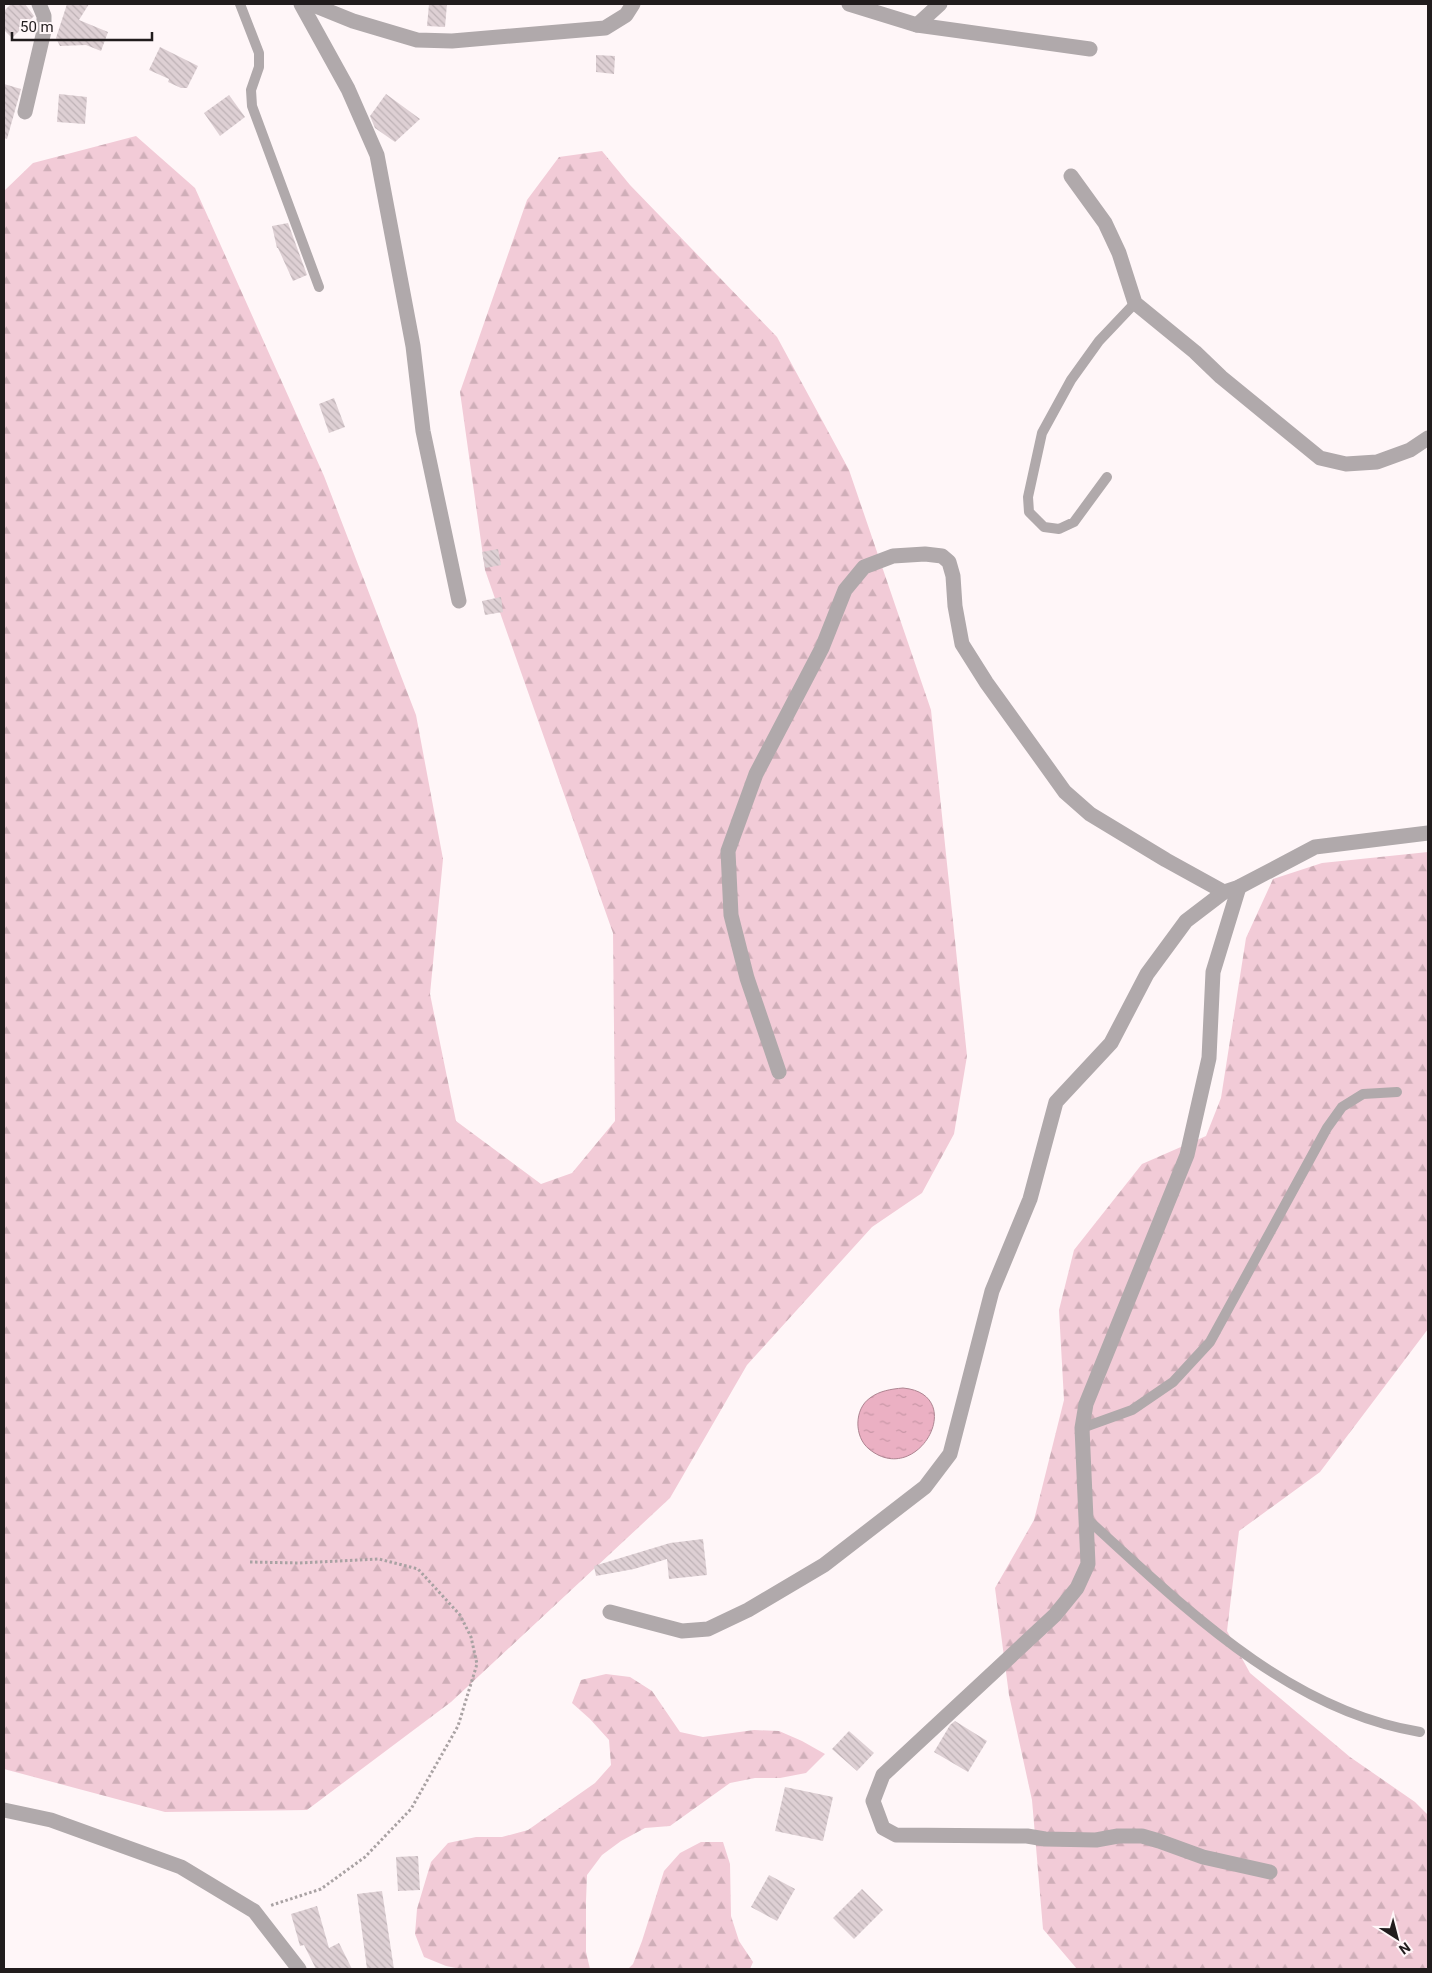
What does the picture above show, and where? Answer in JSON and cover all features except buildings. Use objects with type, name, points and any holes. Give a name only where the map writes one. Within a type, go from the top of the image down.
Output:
[{"type":"street","points":[[24,112],[44,31],[44,16],[39,4]]},
{"type":"street","points":[[301,4],[348,89],[377,155],[413,346],[423,431],[459,601]]},
{"type":"street","points":[[311,4],[353,21],[417,40],[452,40],[605,28],[626,15],[633,4]]},
{"type":"street","points":[[917,25],[940,4]]},
{"type":"street","points":[[855,5],[917,25],[1090,49]]},
{"type":"street","points":[[1072,176],[1105,223],[1119,253],[1135,303],[1320,458],[1346,464],[1377,462],[1410,450],[1428,438]]},
{"type":"street","points":[[779,1072],[747,978],[731,915],[728,851],[756,774],[822,648],[846,590],[864,567],[893,556],[925,554],[942,556],[948,562],[953,576],[955,606],[962,644],[986,682],[1065,792],[1090,814],[1166,860],[1224,892]]},
{"type":"street","points":[[610,1612],[682,1631],[708,1629],[748,1610],[824,1565],[925,1487],[950,1454],[992,1291],[1030,1198],[1056,1102],[1111,1043],[1147,974],[1186,922],[1224,892],[1239,887],[1315,847],[1428,833]]},
{"type":"street","points":[[1239,887],[1213,972],[1210,1058],[1187,1155],[1086,1404],[1082,1428],[1088,1564],[1077,1588],[1055,1615],[883,1775],[873,1801],[883,1828],[896,1835],[1027,1836],[1045,1839],[1096,1840],[1118,1836],[1142,1836],[1159,1840],[1203,1857],[1270,1872]]},
{"type":"street","points":[[4,1810],[51,1820],[181,1867],[254,1911],[300,1969]]},
{"type":"lane","points":[[240,4],[259,53],[259,67],[251,90],[252,106],[319,287]]},
{"type":"lane","points":[[1107,477],[1074,522],[1059,529],[1044,527],[1029,512],[1028,497],[1042,433],[1071,380],[1093,348],[1135,303]]},
{"type":"lane","points":[[1082,1428],[1132,1410],[1174,1382],[1210,1342],[1327,1128],[1342,1107],[1363,1094],[1397,1092]]},
{"type":"lane","points":[[1086,1518],[1198,1617],[1272,1673],[1336,1708],[1367,1720],[1420,1732]]},
{"type":"path","points":[[250,1562],[298,1563],[379,1559],[418,1568],[460,1615],[471,1637],[477,1664],[458,1726],[411,1809],[365,1857],[321,1889],[254,1911]]},
{"type":"green space","points":[[136,136],[195,188],[324,476],[416,715],[443,859],[430,994],[456,1121],[541,1184],[572,1173],[615,1121],[613,933],[485,570],[460,392],[527,200],[559,157],[602,151],[630,185],[777,337],[849,470],[931,710],[967,1056],[954,1134],[922,1193],[872,1227],[747,1365],[670,1498],[451,1702],[307,1810],[165,1812],[4,1769],[4,191],[33,163]]},
{"type":"green space","points":[[1428,852],[1428,1329],[1320,1472],[1239,1531],[1227,1631],[1250,1673],[1350,1757],[1415,1802],[1428,1815],[1428,1969],[1077,1969],[1043,1929],[1032,1800],[1009,1695],[995,1588],[1034,1520],[1064,1400],[1059,1310],[1074,1250],[1142,1164],[1206,1136],[1221,1098],[1246,938],[1273,879],[1322,863]]},
{"type":"green space","points":[[606,1674],[630,1677],[652,1691],[680,1732],[703,1737],[754,1730],[779,1731],[825,1754],[806,1773],[780,1778],[755,1778],[730,1783],[670,1826],[645,1828],[621,1841],[602,1855],[587,1875],[586,1952],[590,1969],[461,1969],[446,1966],[424,1957],[415,1934],[417,1909],[431,1862],[448,1843],[476,1837],[502,1837],[528,1830],[595,1783],[611,1765],[609,1740],[572,1703],[581,1680]]},
{"type":"green space","points":[[701,1842],[723,1842],[730,1864],[731,1916],[739,1941],[753,1962],[750,1969],[628,1969],[633,1964],[642,1941],[664,1871],[680,1853]]},
{"type":"water","points":[[903,1388],[922,1394],[932,1406],[934,1420],[929,1436],[919,1449],[904,1457],[887,1458],[869,1449],[864,1444],[859,1430],[859,1416],[861,1409],[870,1398],[885,1391]]}]
